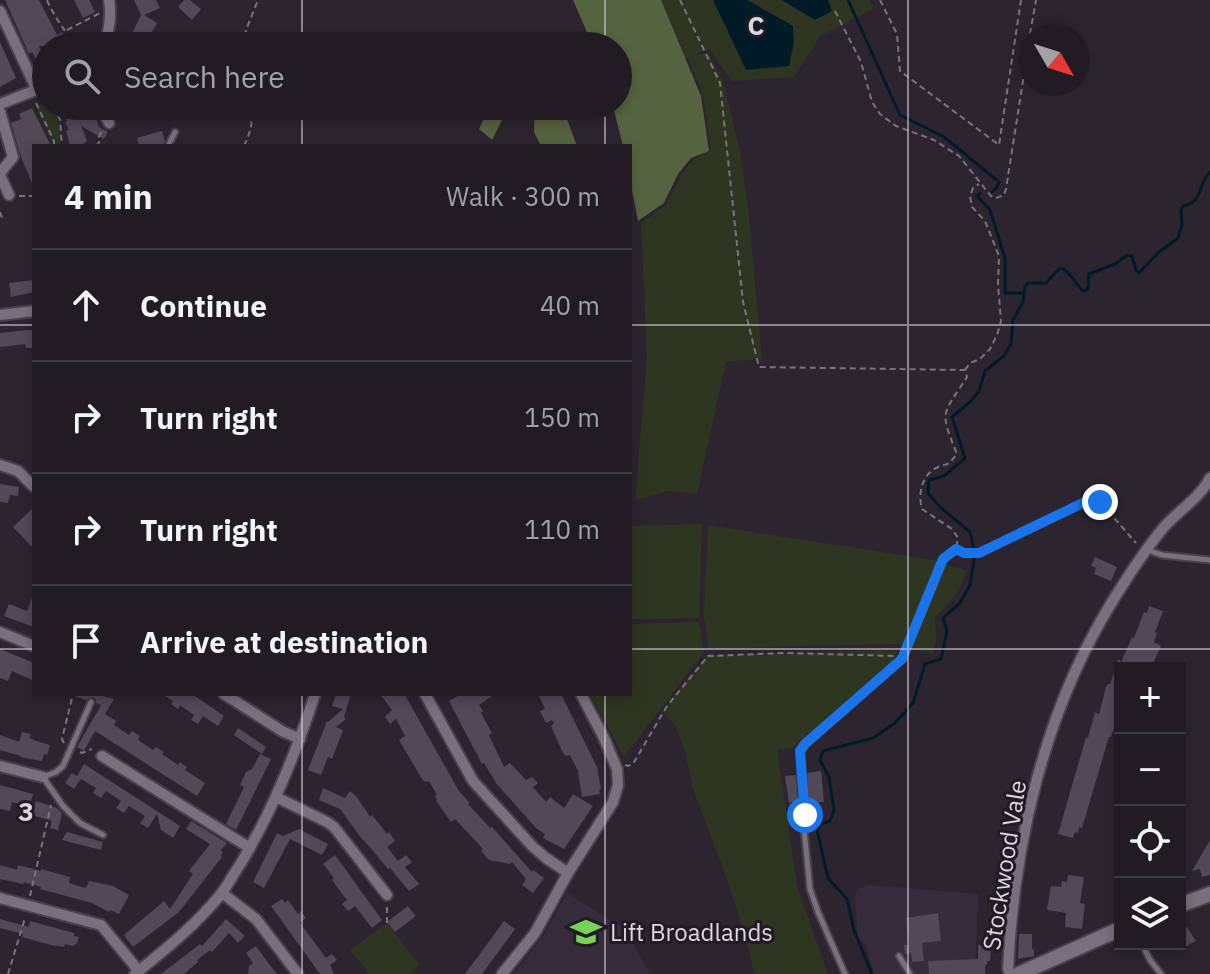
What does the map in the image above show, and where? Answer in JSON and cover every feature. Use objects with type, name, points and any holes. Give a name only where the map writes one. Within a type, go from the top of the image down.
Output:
[{"type":"street","points":[[108,32],[110,4]]},
{"type":"street","points":[[0,11],[4,32],[32,79]]},
{"type":"street","points":[[0,104],[32,91]]},
{"type":"street","points":[[0,112],[13,157],[0,174],[9,195]]},
{"type":"street","points":[[0,315],[32,311]]},
{"type":"street","points":[[0,465],[18,471],[32,485]]},
{"type":"street","name":"Stockwood Vale","points":[[1010,974],[1010,930],[1027,820],[1056,720],[1083,653],[1147,550],[1166,525],[1205,488],[1210,478]]},
{"type":"street","points":[[0,632],[32,645]]},
{"type":"street","points":[[227,696],[300,739]]},
{"type":"street","points":[[0,898],[101,925],[137,973],[190,929],[222,893],[276,797],[314,696]]},
{"type":"street","points":[[428,696],[473,781],[533,847],[568,873]]},
{"type":"street","points":[[502,974],[535,933],[613,802],[618,785],[617,769],[582,696]]},
{"type":"street","points":[[102,756],[250,848]]},
{"type":"street","points":[[0,766],[43,777]]},
{"type":"street","points":[[276,797],[334,827],[387,895]]},
{"type":"street","points":[[222,893],[256,919],[298,974]]},
{"type":"street","points":[[1186,903],[1210,894]]},
{"type":"street","points":[[1019,974],[1114,932]]},
{"type":"lane","points":[[169,144],[175,132]]},
{"type":"lane","points":[[1147,550],[1162,555],[1210,560]]},
{"type":"lane","points":[[91,702],[63,766],[43,777],[63,806],[80,823],[103,835]]},
{"type":"lane","points":[[801,772],[810,889],[845,974]]},
{"type":"lane","points":[[1146,950],[1161,974]]},
{"type":"lane","points":[[899,956],[910,974]]},
{"type":"path","points":[[47,0],[65,30],[110,4]]},
{"type":"path","points":[[246,32],[258,0]]},
{"type":"path","points":[[680,0],[720,83],[743,302],[759,367],[965,370]]},
{"type":"path","points":[[880,0],[897,34],[900,71],[999,145],[1021,0]]},
{"type":"path","points":[[1032,24],[1036,0]]},
{"type":"path","points":[[835,11],[861,62],[872,102],[880,114],[896,126],[934,140],[959,156],[991,196],[996,198],[1004,195],[1006,189],[1021,96]]},
{"type":"path","points":[[48,120],[54,144]]},
{"type":"path","points":[[60,120],[62,144]]},
{"type":"path","points":[[245,144],[253,120]]},
{"type":"path","points":[[98,144],[103,129],[109,123]]},
{"type":"path","points":[[965,370],[990,349],[1001,321],[999,256],[985,221],[972,207],[970,196],[973,188],[980,183]]},
{"type":"path","points":[[0,212],[0,220]]},
{"type":"path","points":[[801,772],[800,751],[805,744],[902,659],[943,559],[956,549],[958,538],[952,529],[922,509],[919,498],[927,476],[934,469],[948,465],[957,454],[945,426],[944,413],[967,377],[965,370]]},
{"type":"path","points":[[956,549],[964,553],[979,553],[1096,499],[1142,549],[1147,550]]},
{"type":"path","points":[[617,769],[623,764],[633,764],[667,706],[708,656],[785,653],[897,656],[902,659]]},
{"type":"path","points":[[73,696],[62,739],[66,745],[82,753],[92,749],[102,756]]},
{"type":"path","points":[[8,974],[29,905],[54,793]]},
{"type":"path","points":[[387,895],[387,923]]},
{"type":"shaded area","points":[[869,885],[978,894],[975,974],[874,974],[866,946],[858,937],[855,896],[858,889]]},
{"type":"shaded area","name":"Lift Broadlands","points":[[567,893],[625,929],[650,974],[514,974],[544,935]]},
{"type":"green space","points":[[573,0],[661,0],[701,96],[709,151],[691,158],[678,174],[664,203],[638,221],[632,190],[632,144],[622,144],[616,120],[632,120],[632,32],[587,32]]},
{"type":"green space","points":[[661,0],[713,0],[747,70],[793,26],[747,0],[782,0],[815,20],[831,11],[828,0],[869,0],[873,9],[820,36],[794,77],[732,81],[709,49],[693,55],[708,53],[723,81],[740,152],[762,359],[726,362],[697,494],[669,491],[635,500],[647,357],[641,223],[665,206],[693,160],[711,150],[703,95]]},
{"type":"green space","points":[[42,120],[58,120],[61,144],[52,144]]},
{"type":"green space","points":[[483,120],[502,120],[492,140],[479,129]]},
{"type":"green space","points":[[534,120],[567,120],[576,144],[540,144],[534,132]]},
{"type":"green space","points":[[702,524],[699,618],[632,619],[632,526]]},
{"type":"green space","points":[[708,525],[933,560],[966,571],[954,596],[935,617],[933,654],[896,644],[709,650],[704,616]]},
{"type":"green space","points":[[699,622],[704,652],[624,757],[591,696],[632,696],[632,624]]},
{"type":"green space","points":[[898,651],[885,671],[792,748],[777,750],[797,886],[828,974],[754,974],[747,940],[693,789],[684,747],[675,725],[662,712],[707,655]]},
{"type":"green space","points":[[387,923],[419,964],[412,974],[366,974],[368,971],[350,950]]},
{"type":"water","points":[[713,0],[747,0],[793,26],[794,42],[789,66],[746,70]]},
{"type":"water","points":[[782,0],[828,0],[832,11],[815,20]]},
{"type":"building","points":[[5,0],[39,0],[55,32],[32,32],[32,52],[29,54]]},
{"type":"building","points":[[74,0],[89,0],[95,12],[83,18]]},
{"type":"building","points":[[134,0],[156,0],[160,8],[144,15],[157,23],[152,32],[133,32],[141,15]]},
{"type":"building","points":[[184,0],[190,0],[201,9],[192,20],[178,7]]},
{"type":"building","points":[[0,42],[16,78],[0,87]]},
{"type":"building","points":[[32,108],[32,120],[38,120],[50,144],[32,144],[32,183],[11,123],[21,119],[19,114]]},
{"type":"building","points":[[97,120],[99,127],[108,132],[104,139],[81,126],[87,141],[84,144],[69,144],[67,121]]},
{"type":"building","points":[[162,131],[165,141],[164,144],[138,144],[137,138]]},
{"type":"building","points":[[32,280],[32,292],[11,297],[9,283]]},
{"type":"building","points":[[32,330],[32,348],[26,348],[25,344],[0,347],[0,333]]},
{"type":"building","points":[[0,484],[19,487],[18,496],[10,495],[8,503],[0,502]]},
{"type":"building","points":[[32,509],[32,547],[13,527]]},
{"type":"building","points":[[1095,557],[1117,567],[1111,581],[1094,574],[1096,568],[1091,566]]},
{"type":"building","points":[[32,598],[32,626],[4,616],[9,604],[27,611]]},
{"type":"building","points":[[1149,606],[1163,611],[1154,642],[1161,646],[1154,662],[1121,662],[1144,612],[1147,613]]},
{"type":"building","points":[[0,649],[32,662],[32,680],[12,671],[8,681],[0,678]]},
{"type":"building","points":[[1114,672],[1114,728],[1082,828],[1079,827],[1073,838],[1058,834],[1086,737],[1095,712],[1099,714],[1106,687]]},
{"type":"building","points":[[74,696],[103,696],[114,699],[105,714],[116,721],[114,725],[129,735],[132,731],[140,736],[138,740],[153,750],[156,747],[178,765],[180,762],[187,767],[185,770],[205,783],[197,796],[95,731],[84,751],[77,747],[101,705],[92,697],[86,700]]},
{"type":"building","points":[[165,696],[195,696],[224,716],[218,726],[203,716],[198,724],[191,720],[194,715],[180,705],[178,709],[171,704],[173,701]]},
{"type":"building","points":[[335,696],[350,696],[346,719],[336,727],[343,730],[332,759],[328,757],[321,775],[308,770],[327,721],[343,709],[332,706]]},
{"type":"building","points":[[382,696],[405,696],[468,804],[532,872],[544,878],[533,893],[522,885],[526,879],[512,862],[489,860],[481,851],[483,849],[455,819],[451,822],[436,801],[437,795],[429,781],[422,779],[399,740],[405,736],[396,719],[390,724],[385,717],[392,710]]},
{"type":"building","points":[[458,696],[492,696],[479,705],[504,767],[510,763],[526,780],[532,777],[538,783],[533,787],[546,802],[550,797],[564,808],[573,794],[593,806],[564,849],[543,838],[545,834],[496,783],[482,764],[449,701]]},
{"type":"building","points":[[539,696],[562,696],[597,767],[600,794],[582,797],[578,771],[570,755],[563,753],[551,726],[554,723],[552,720],[546,723],[540,711],[545,709]]},
{"type":"building","points":[[238,728],[266,747],[262,754],[234,735]]},
{"type":"building","points":[[22,732],[50,745],[42,761],[0,750],[0,735],[19,742]]},
{"type":"building","points":[[260,754],[271,759],[236,830],[226,824],[244,787],[240,785],[246,772],[252,769]]},
{"type":"building","points":[[84,764],[180,826],[173,838],[161,830],[157,814],[148,828],[140,823],[145,816],[129,806],[124,813],[116,808],[121,801],[106,791],[101,798],[93,793],[96,788],[81,779],[74,789],[65,783],[72,773],[77,776]]},
{"type":"building","points":[[821,771],[824,802],[809,803],[807,773]]},
{"type":"building","points":[[796,775],[798,801],[789,803],[785,776]]},
{"type":"building","points":[[0,785],[33,794],[29,807],[12,802],[10,811],[0,809]]},
{"type":"building","points":[[323,788],[345,798],[350,791],[357,797],[370,817],[372,815],[395,841],[387,847],[398,861],[406,855],[412,862],[405,867],[419,884],[409,891],[362,839],[340,809],[319,800]]},
{"type":"building","points":[[36,801],[57,808],[62,813],[58,830],[50,828],[52,821],[32,815]]},
{"type":"building","points":[[191,821],[227,843],[221,850],[222,857],[179,912],[133,947],[124,935],[164,901],[170,909],[193,874],[189,871],[210,844],[186,829]]},
{"type":"building","points":[[299,829],[328,844],[322,855],[290,839],[264,888],[253,882],[277,833],[283,836]]},
{"type":"building","points":[[67,832],[103,842],[101,850],[62,840]]},
{"type":"building","points":[[1210,840],[1210,875],[1202,877],[1200,869],[1192,871]]},
{"type":"building","points":[[335,855],[382,920],[372,928],[355,906],[348,911],[342,904],[347,900],[323,864]]},
{"type":"building","points":[[0,865],[17,870],[18,865],[41,869],[70,877],[69,883],[78,886],[86,888],[89,881],[113,886],[129,895],[119,914],[109,912],[92,903],[41,887],[0,879]]},
{"type":"building","points":[[1068,875],[1084,877],[1080,903],[1085,904],[1082,929],[1065,927],[1066,913],[1047,909],[1051,886],[1061,887],[1062,881],[1067,882]]},
{"type":"building","points":[[282,899],[285,903],[288,900],[298,914],[301,911],[306,918],[300,923],[326,958],[332,954],[337,960],[330,965],[334,974],[320,974],[271,906]]},
{"type":"building","points":[[408,906],[416,916],[395,932],[387,922]]},
{"type":"building","points":[[938,913],[941,941],[922,943],[924,961],[912,962],[911,953],[905,954],[904,945],[909,945],[906,918]]},
{"type":"building","points":[[0,919],[29,927],[30,921],[79,937],[73,946],[51,945],[0,928]]},
{"type":"building","points":[[226,919],[245,936],[238,943],[229,933],[212,952],[210,950],[197,960],[184,974],[161,974],[200,944],[202,946]]},
{"type":"building","points":[[504,921],[515,929],[499,951],[482,974],[465,974]]},
{"type":"building","points":[[1186,928],[1196,941],[1186,946]]},
{"type":"building","points":[[1019,934],[1032,934],[1034,956],[1018,959]]},
{"type":"building","points":[[978,945],[991,945],[985,974],[929,974],[928,961],[978,959]]},
{"type":"building","points":[[256,946],[277,974],[248,974],[249,966],[253,963],[246,953]]},
{"type":"waterway","points":[[848,0],[900,115],[944,137],[999,182],[992,192]]},
{"type":"waterway","points":[[872,974],[854,930],[847,899],[828,878],[817,830],[821,824],[830,821],[834,810],[829,777],[820,760],[823,751],[873,738],[895,723],[913,703],[925,664],[941,659],[947,631],[943,618],[960,603],[970,585],[975,554],[970,532],[928,493],[929,480],[944,476],[965,458],[952,417],[971,401],[979,391],[985,371],[1004,356],[1011,344],[1013,320],[1023,302],[1028,283],[1046,283],[1061,268],[1083,291],[1088,289],[1089,274],[1115,264],[1127,255],[1132,256],[1139,273],[1178,238],[1182,225],[1181,210],[1195,200],[1210,172]]},
{"type":"waterway","points":[[980,193],[977,196],[990,210],[1005,258],[1005,293],[1024,293]]},
{"type":"place","name":"Lift Broadlands","points":[[586,932]]},
{"type":"route","points":[[805,815],[800,751],[902,659],[943,559],[956,549],[964,553],[979,553],[1089,500],[1100,502]]}]
